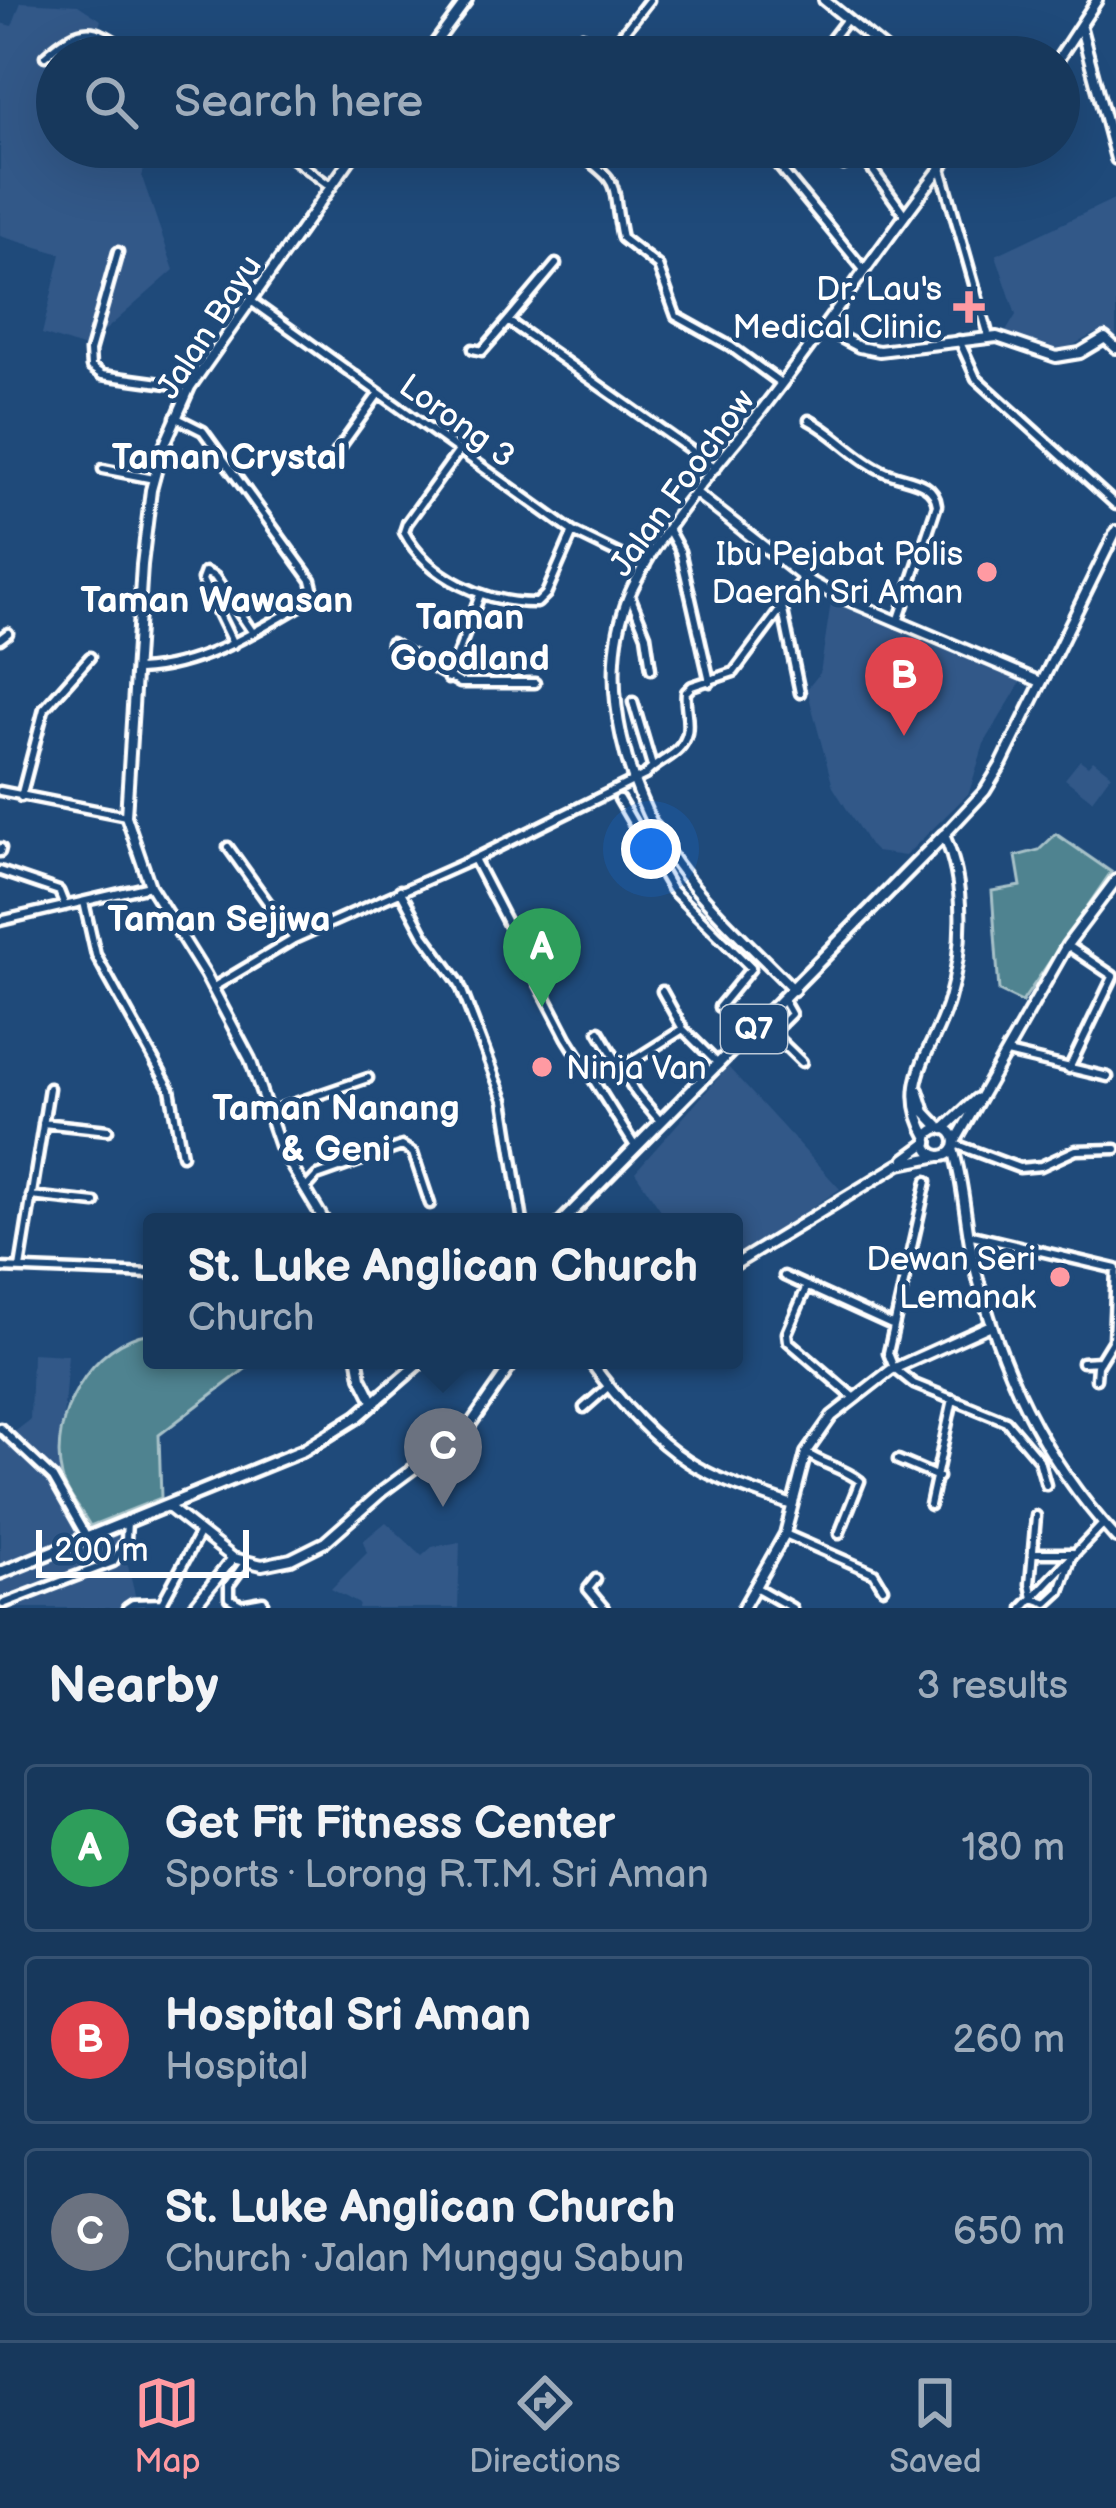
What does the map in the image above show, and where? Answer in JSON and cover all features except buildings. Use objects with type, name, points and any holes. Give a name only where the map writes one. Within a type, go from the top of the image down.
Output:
[{"type":"main road","name":"Q7","points":[[571,1213],[944,835]]},
{"type":"main road","points":[[0,1573],[270,1464],[334,1432],[413,1369]]},
{"type":"street","points":[[440,36],[467,0]]},
{"type":"street","points":[[622,36],[649,0]]},
{"type":"street","points":[[824,0],[868,36]]},
{"type":"street","points":[[1075,36],[1097,0]]},
{"type":"street","points":[[834,36],[847,19]]},
{"type":"street","points":[[1081,28],[1116,159]]},
{"type":"street","points":[[70,36],[93,31],[102,36]]},
{"type":"street","points":[[306,168],[330,186]]},
{"type":"street","name":"Jalan Bayu","points":[[320,1213],[280,1147],[256,1071],[150,886],[126,816],[142,565],[154,478],[190,387],[343,168]]},
{"type":"street","points":[[598,168],[617,190],[622,238],[658,266],[676,316],[730,346],[782,384]]},
{"type":"street","points":[[780,168],[865,271]]},
{"type":"street","points":[[871,168],[905,214]]},
{"type":"street","points":[[940,168],[989,338]]},
{"type":"street","name":"Jalan Foochow","points":[[794,990],[686,877],[665,844],[644,774],[622,747],[616,651],[629,595],[645,566],[674,538],[697,494],[825,329],[940,168]]},
{"type":"street","points":[[118,252],[90,351],[91,367],[102,375],[190,387]]},
{"type":"street","points":[[473,349],[482,351],[556,264]]},
{"type":"street","name":"Lorong 3","points":[[251,302],[572,532],[645,566]]},
{"type":"street","points":[[508,321],[716,468]]},
{"type":"street","points":[[825,329],[859,347],[879,351],[989,338],[1056,356],[1080,353],[1105,338],[1116,347]]},
{"type":"street","points":[[959,340],[976,378],[1116,506]]},
{"type":"street","points":[[326,466],[379,393]]},
{"type":"street","points":[[138,670],[163,669],[233,644],[310,600],[314,583],[203,431],[176,417]]},
{"type":"street","points":[[809,420],[878,469],[928,485],[936,496],[937,506],[898,622]]},
{"type":"street","points":[[459,451],[404,532],[444,574],[480,595],[530,604],[542,601],[572,532]]},
{"type":"street","points":[[103,469],[154,478]]},
{"type":"street","points":[[697,494],[804,578],[1040,682]]},
{"type":"street","name":"Q7","points":[[944,835],[993,780],[1116,531]]},
{"type":"street","points":[[674,538],[710,682]]},
{"type":"street","points":[[233,644],[202,578],[205,572],[212,573],[253,633]]},
{"type":"street","points":[[212,988],[294,939],[474,859],[644,774],[676,753],[687,734],[686,692],[734,672],[804,578]]},
{"type":"street","points":[[448,679],[480,595]]},
{"type":"street","points":[[629,595],[646,634],[651,669]]},
{"type":"street","points":[[782,606],[800,692]]},
{"type":"street","points":[[0,639],[8,633]]},
{"type":"street","points":[[392,643],[460,683],[535,683]]},
{"type":"street","points":[[21,797],[44,709],[91,658]]},
{"type":"street","points":[[633,702],[644,774]]},
{"type":"street","points":[[0,791],[126,816]]},
{"type":"street","points":[[620,799],[672,890],[752,968],[719,1007]]},
{"type":"street","points":[[944,835],[960,886],[955,972],[943,1020],[917,1077],[915,1106],[929,1149],[941,1156],[958,1181]]},
{"type":"street","points":[[228,847],[294,939]]},
{"type":"street","points":[[474,859],[567,1038],[636,1148]]},
{"type":"street","points":[[0,872],[59,891],[65,907]]},
{"type":"street","points":[[672,890],[686,877]]},
{"type":"street","points":[[900,1164],[941,1156],[954,1145],[1067,945],[1116,880]]},
{"type":"street","points":[[0,921],[150,886]]},
{"type":"street","points":[[400,890],[424,935],[459,983],[504,1100],[522,1213]]},
{"type":"street","points":[[84,902],[97,955],[170,1089],[182,1155]]},
{"type":"street","points":[[1067,945],[1115,977],[1069,1069]]},
{"type":"street","points":[[662,991],[683,1029],[718,1065]]},
{"type":"street","points":[[772,1032],[790,1014],[784,1000]]},
{"type":"street","points":[[761,1022],[802,1062]]},
{"type":"street","points":[[620,1069],[683,1029]]},
{"type":"street","points":[[599,1031],[620,1069],[661,1123]]},
{"type":"street","points":[[1004,1052],[1108,1078]]},
{"type":"street","points":[[917,1077],[922,1106],[952,1133],[968,1234],[1012,1385],[1038,1430],[1116,1538]]},
{"type":"street","points":[[269,1112],[368,1078]]},
{"type":"street","points":[[20,1268],[49,1088]]},
{"type":"street","points":[[743,1263],[900,1164],[978,1099]]},
{"type":"street","points":[[43,1123],[108,1130]]},
{"type":"street","points":[[954,1145],[1018,1168],[1041,1166],[1076,1150],[1116,1149]]},
{"type":"street","points":[[305,1189],[313,1178],[402,1146],[413,1153],[430,1204]]},
{"type":"street","points":[[927,1181],[888,1353],[894,1368],[914,1384],[998,1415],[1039,1460],[1046,1485]]},
{"type":"street","points":[[31,1196],[95,1203]]},
{"type":"street","points":[[968,1234],[1116,1269],[1113,1340],[1096,1379]]},
{"type":"street","points":[[0,1268],[143,1274]]},
{"type":"street","points":[[784,1276],[895,1326]]},
{"type":"street","points":[[807,1286],[788,1341],[853,1397]]},
{"type":"street","points":[[743,1608],[785,1534],[806,1453],[824,1425],[894,1368],[991,1325]]},
{"type":"street","points":[[1082,1362],[1100,1361]]},
{"type":"street","points":[[360,1369],[374,1403]]},
{"type":"street","points":[[167,1506],[233,1558],[245,1563],[278,1563],[325,1542],[383,1491],[468,1428],[509,1369]]},
{"type":"street","points":[[596,1369],[689,1462],[722,1480],[792,1504]]},
{"type":"street","points":[[584,1408],[609,1387]]},
{"type":"street","points":[[930,1505],[953,1399]]},
{"type":"street","points":[[0,1428],[53,1478],[87,1538]]},
{"type":"street","points":[[1024,1442],[1038,1430]]},
{"type":"street","points":[[806,1453],[826,1466],[847,1470],[860,1481],[839,1534]]},
{"type":"street","points":[[898,1460],[938,1477]]},
{"type":"street","points":[[1036,1516],[1030,1584],[1043,1604],[1057,1597],[1073,1553]]},
{"type":"street","points":[[2,1603],[112,1562],[126,1540],[127,1521]]},
{"type":"street","points":[[1023,1608],[1103,1524]]},
{"type":"street","points":[[127,1608],[161,1603],[199,1534]]},
{"type":"street","points":[[785,1534],[874,1573],[883,1588]]},
{"type":"street","points":[[1033,1552],[1073,1553]]},
{"type":"street","points":[[193,1608],[233,1558]]},
{"type":"street","points":[[245,1563],[228,1588],[229,1598],[241,1605],[263,1601]]},
{"type":"street","points":[[596,1580],[588,1589],[604,1608]]},
{"type":"street","points":[[755,1587],[792,1608]]},
{"type":"shaded area","points":[[21,2],[78,5],[101,20],[96,36],[36,36],[36,168],[144,168],[142,177],[174,270],[85,348],[42,334],[61,254],[0,236],[0,23],[12,26]]},
{"type":"shaded area","points":[[1116,198],[1116,339],[1111,333],[1094,334],[1066,349],[1040,348],[1004,335],[1016,315],[996,255]]},
{"type":"shaded area","points":[[831,602],[1021,682],[984,744],[969,793],[905,856],[876,852],[833,787],[807,689],[820,673]]},
{"type":"shaded area","points":[[1080,760],[1088,766],[1093,760],[1111,774],[1092,800],[1065,779]]},
{"type":"shaded area","points":[[728,1067],[840,1189],[743,1253],[743,1213],[663,1213],[635,1172]]},
{"type":"shaded area","points":[[32,1353],[68,1355],[60,1459],[63,1501],[87,1548],[116,1535],[136,1599],[144,1608],[0,1608],[0,1438],[4,1440],[30,1420]]},
{"type":"shaded area","points":[[386,1522],[422,1556],[432,1547],[460,1542],[458,1608],[358,1608],[359,1604],[331,1589],[367,1553],[363,1541]]},
{"type":"green space","points":[[1056,834],[1111,872],[1022,1002],[999,991],[992,891],[1021,886],[1016,856],[1039,850]]},
{"type":"green space","points":[[143,1335],[143,1369],[245,1369],[159,1435],[161,1498],[90,1526],[62,1477],[61,1431],[68,1408],[93,1366],[130,1339]]},
{"type":"place","name":"Dr. Lau's Medical Clinic","points":[[969,307]]},
{"type":"place","name":"Ibu Pejabat Polis Daerah Sri Aman","points":[[987,572]]},
{"type":"place","name":"Hospital Sri Aman","points":[[904,736]]},
{"type":"place","name":"Get Fit Fitness Center","points":[[542,1007]]},
{"type":"place","name":"Ninja Van","points":[[542,1067]]},
{"type":"place","name":"Dewan Seri Lemanak","points":[[1060,1277]]},
{"type":"place","name":"St. Luke Anglican Church","points":[[443,1507]]},
{"type":"district","name":"Taman Crystal","points":[[229,456]]},
{"type":"district","name":"Taman Wawasan","points":[[217,599]]},
{"type":"district","name":"Taman Goodland","points":[[470,636]]},
{"type":"district","name":"Taman Sejiwa","points":[[219,918]]},
{"type":"district","name":"Taman Nanang & Geni","points":[[336,1128]]}]
